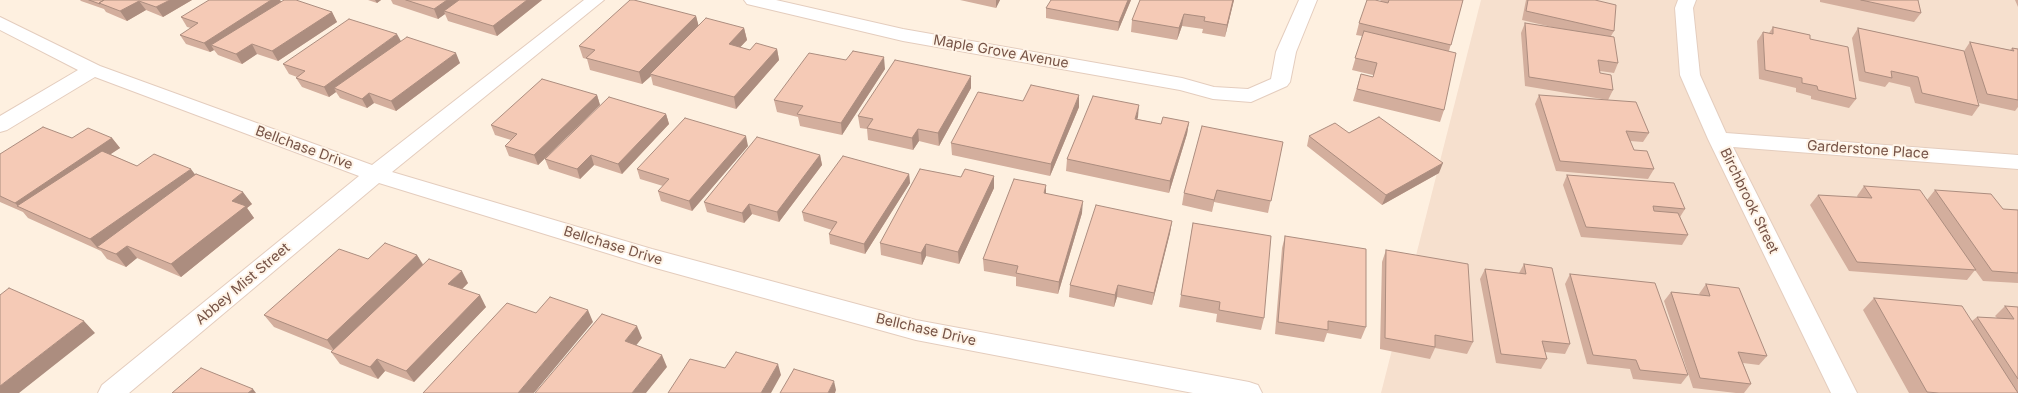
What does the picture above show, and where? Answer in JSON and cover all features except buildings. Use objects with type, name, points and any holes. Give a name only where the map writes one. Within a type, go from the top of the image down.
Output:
[{"type":"street","name":"Abbey Mist Street","points":[[111,393],[375,174],[595,0]]},
{"type":"street","name":"Maple Grove Avenue","points":[[753,0],[903,34],[1182,84],[1213,93],[1251,96],[1280,82],[1286,52],[1308,0]]},
{"type":"street","name":"Birchbrook Street","points":[[1687,0],[1684,8],[1690,75],[1718,139],[1844,393]]},
{"type":"street","name":"Bellchase Drive","points":[[0,23],[93,70],[375,174],[652,258],[916,330],[1249,393]]},
{"type":"street","points":[[0,125],[93,70]]},
{"type":"street","name":"Garderstone Place","points":[[1718,139],[2018,162]]},
{"type":"shaded area","points":[[1481,0],[2018,0],[2018,393],[1381,393]]}]
